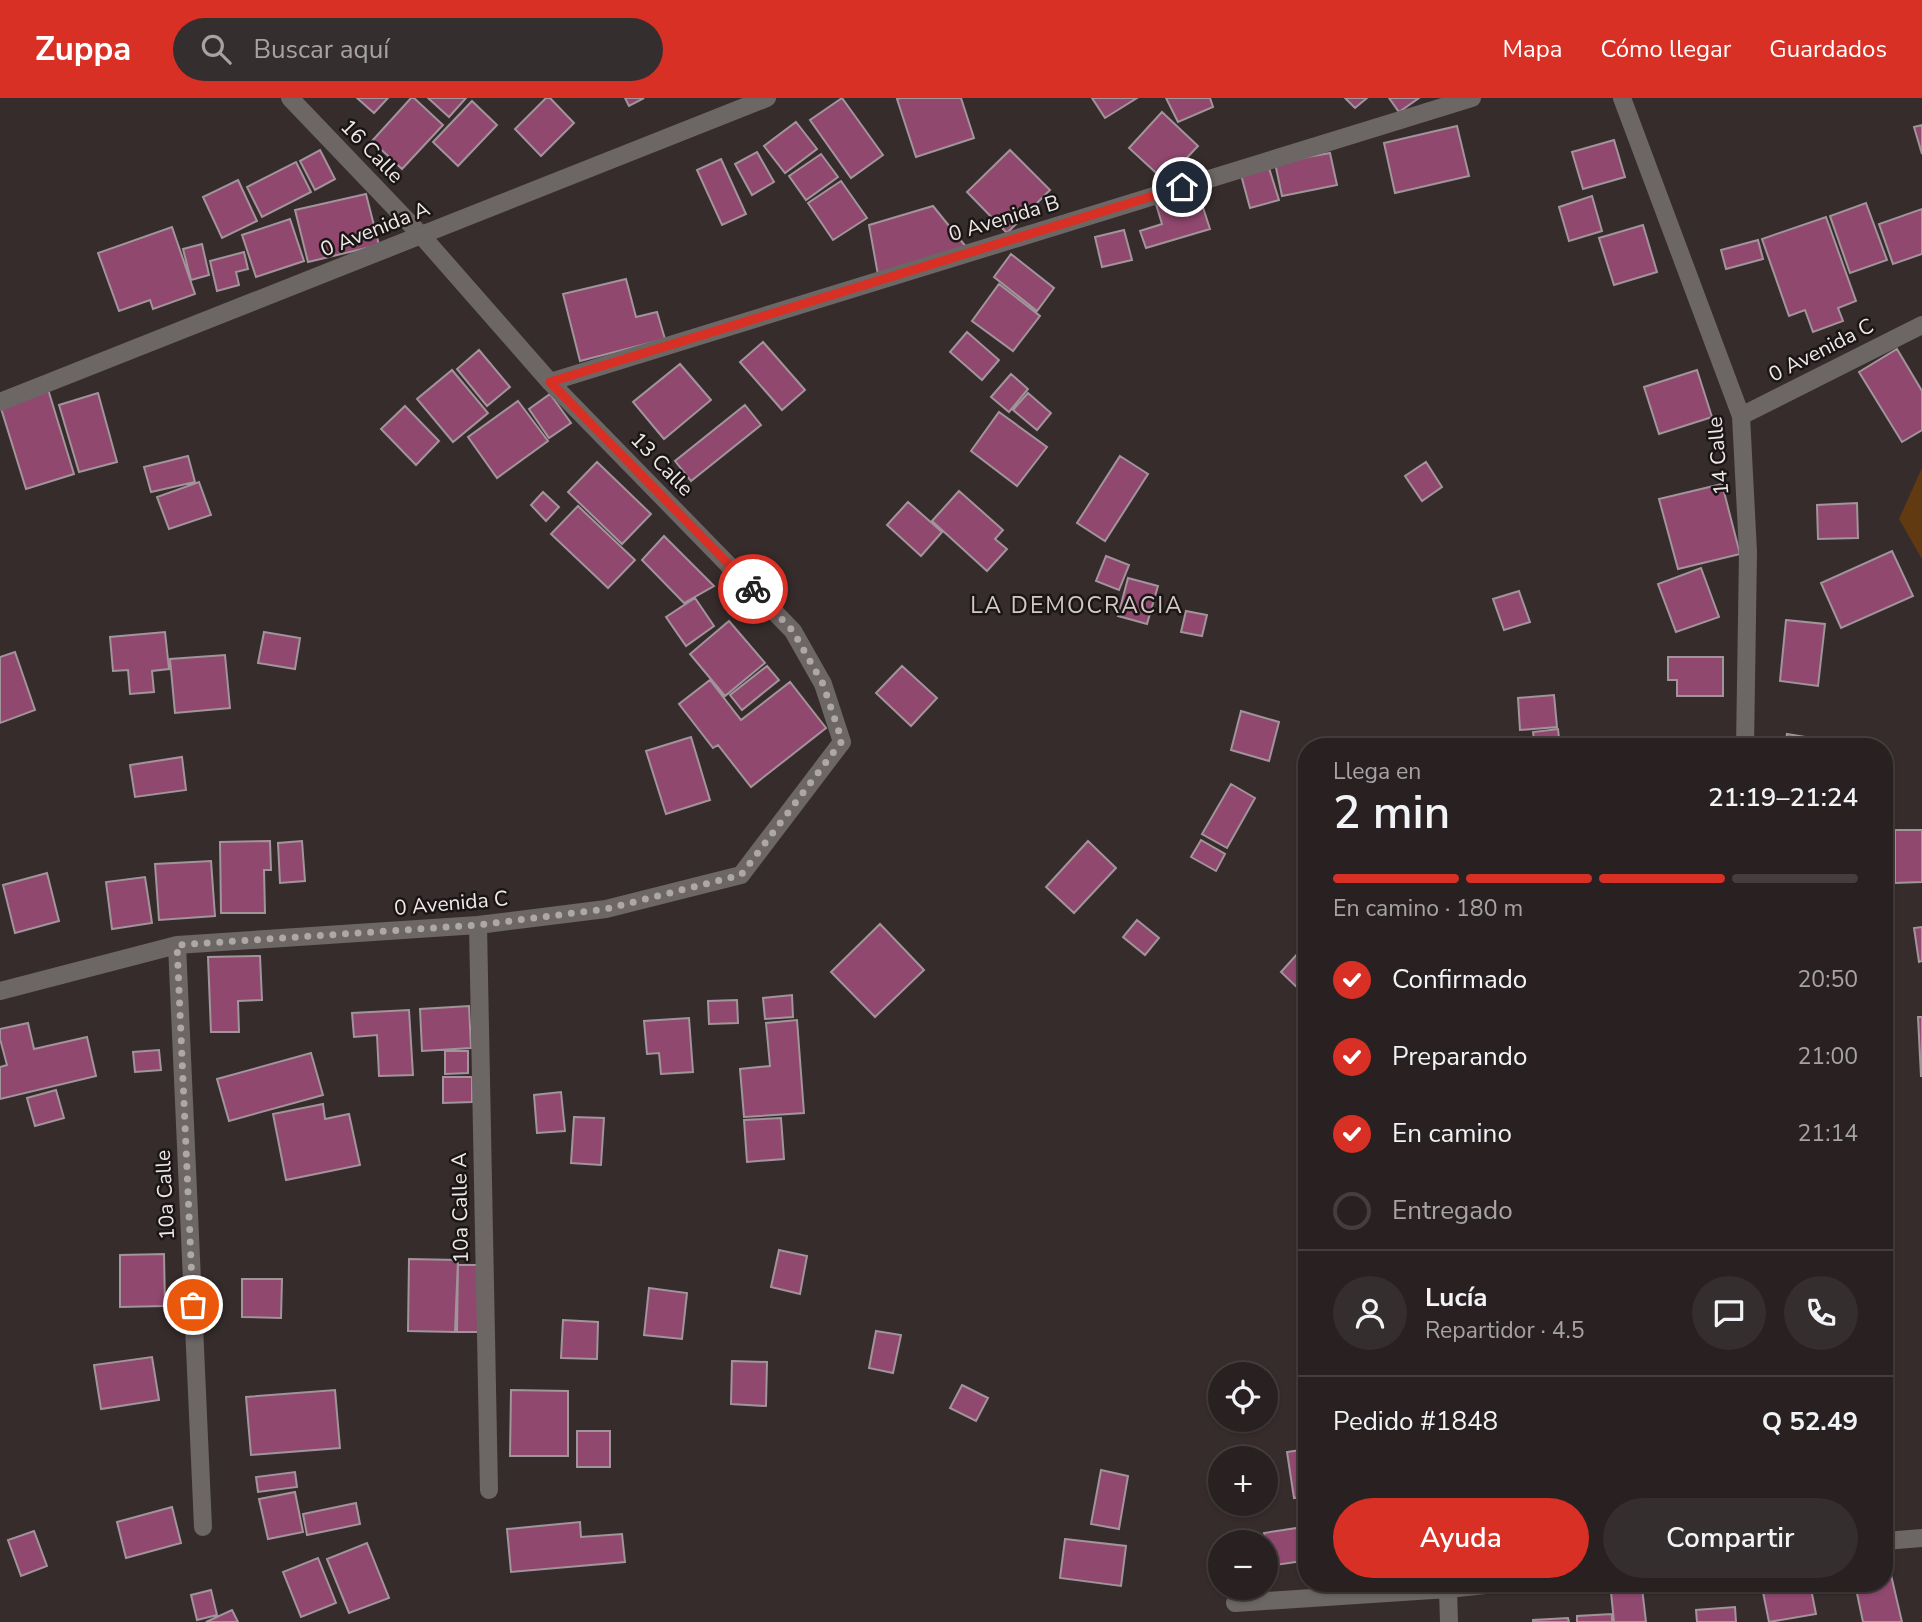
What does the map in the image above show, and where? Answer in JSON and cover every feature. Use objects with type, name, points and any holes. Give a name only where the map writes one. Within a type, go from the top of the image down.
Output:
[{"type":"street","name":"16 Calle","points":[[290,98],[421,235]]},
{"type":"street","name":"0 Avenida A","points":[[0,402],[767,98]]},
{"type":"street","name":"0 Avenida B","points":[[550,382],[1472,98]]},
{"type":"street","name":"14 Calle","points":[[1622,98],[1741,416],[1748,552],[1745,738]]},
{"type":"street","name":"13 Calle","points":[[421,235],[550,382],[793,631],[823,684],[842,741]]},
{"type":"street","name":"0 Avenida C","points":[[1741,416],[1922,325]]},
{"type":"street","name":"0 Avenida C","points":[[0,991],[177,945],[478,925],[606,909],[741,875],[842,741]]},
{"type":"street","name":"10a Calle A","points":[[478,925],[489,1490]]},
{"type":"street","name":"10a Calle","points":[[177,945],[203,1527]]},
{"type":"street","points":[[1893,1540],[1922,1538]]},
{"type":"street","points":[[1235,1603],[1402,1592]]},
{"type":"street","points":[[1448,1592],[1449,1622]]},
{"type":"shaded area","points":[[1922,468],[1922,559],[1899,519]]},
{"type":"building","points":[[357,98],[388,98],[374,113]]},
{"type":"building","points":[[411,98],[443,125],[402,169],[372,141]]},
{"type":"building","points":[[428,98],[466,98],[449,117]]},
{"type":"building","points":[[546,98],[550,98],[574,123],[541,156],[515,129]]},
{"type":"building","points":[[625,98],[644,98],[629,106]]},
{"type":"building","points":[[842,98],[883,155],[851,178],[810,120]]},
{"type":"building","points":[[961,98],[974,138],[916,157],[897,99]]},
{"type":"building","points":[[1092,98],[1137,98],[1105,118]]},
{"type":"building","points":[[1166,98],[1210,98],[1213,107],[1178,122]]},
{"type":"building","points":[[1345,98],[1367,98],[1355,108]]},
{"type":"building","points":[[1389,98],[1419,98],[1399,112]]},
{"type":"building","points":[[472,101],[497,125],[458,166],[433,142]]},
{"type":"building","points":[[1162,112],[1198,146],[1165,181],[1129,148]]},
{"type":"building","points":[[796,122],[817,149],[785,173],[764,146]]},
{"type":"building","points":[[1922,125],[1922,154],[1914,127]]},
{"type":"building","points":[[1457,126],[1469,176],[1395,193],[1384,143]]},
{"type":"building","points":[[1614,140],[1625,177],[1583,189],[1572,152]]},
{"type":"building","points":[[320,150],[335,179],[315,190],[300,161]]},
{"type":"building","points":[[1010,150],[1050,190],[1007,233],[967,192]]},
{"type":"building","points":[[757,152],[774,182],[752,195],[735,164]]},
{"type":"building","points":[[1330,153],[1337,185],[1282,196],[1275,163]]},
{"type":"building","points":[[821,154],[838,177],[806,200],[789,176]]},
{"type":"building","points":[[721,159],[746,214],[722,225],[697,170]]},
{"type":"building","points":[[296,162],[311,192],[262,217],[247,187]]},
{"type":"building","points":[[1269,168],[1279,200],[1250,208],[1241,175]]},
{"type":"building","points":[[238,180],[257,221],[222,238],[203,197]]},
{"type":"building","points":[[841,181],[867,218],[833,240],[808,203]]},
{"type":"building","points":[[1197,189],[1210,229],[1146,248],[1140,231],[1162,224],[1155,201]]},
{"type":"building","points":[[366,194],[379,245],[308,262],[295,210]]},
{"type":"building","points":[[1592,196],[1602,231],[1569,241],[1559,207]]},
{"type":"building","points":[[1866,203],[1887,260],[1850,273],[1830,216]]},
{"type":"building","points":[[933,206],[967,248],[878,275],[869,225]]},
{"type":"building","points":[[1922,209],[1922,254],[1893,264],[1879,224]]},
{"type":"building","points":[[1826,217],[1856,301],[1838,308],[1843,321],[1813,332],[1805,310],[1789,316],[1762,239]]},
{"type":"building","points":[[290,219],[304,261],[256,277],[242,235]]},
{"type":"building","points":[[1643,225],[1657,272],[1614,285],[1599,238]]},
{"type":"building","points":[[172,227],[195,294],[153,309],[150,300],[119,311],[98,253]]},
{"type":"building","points":[[1124,230],[1132,260],[1102,267],[1095,237]]},
{"type":"building","points":[[1758,240],[1763,259],[1726,269],[1721,250]]},
{"type":"building","points":[[202,244],[209,275],[191,280],[183,249]]},
{"type":"building","points":[[244,252],[248,269],[236,272],[239,285],[217,291],[210,261]]},
{"type":"building","points":[[1011,254],[1054,288],[1037,311],[994,277]]},
{"type":"building","points":[[626,279],[636,317],[657,312],[665,339],[580,361],[563,294]]},
{"type":"building","points":[[999,284],[1040,316],[1013,351],[972,321]]},
{"type":"building","points":[[967,332],[999,360],[982,380],[950,352]]},
{"type":"building","points":[[763,342],[805,390],[782,410],[740,362]]},
{"type":"building","points":[[1897,349],[1922,391],[1922,430],[1902,442],[1859,372]]},
{"type":"building","points":[[479,350],[510,387],[487,406],[457,369]]},
{"type":"building","points":[[680,364],[711,400],[664,439],[633,402]]},
{"type":"building","points":[[452,370],[488,413],[453,442],[417,399]]},
{"type":"building","points":[[1697,370],[1712,417],[1659,434],[1644,387]]},
{"type":"building","points":[[1011,374],[1028,389],[1009,412],[991,397]]},
{"type":"building","points":[[47,386],[74,474],[26,489],[0,405]]},
{"type":"building","points":[[98,393],[117,462],[79,472],[59,405]]},
{"type":"building","points":[[1028,393],[1051,413],[1037,430],[1013,410]]},
{"type":"building","points":[[550,394],[571,423],[549,438],[529,409]]},
{"type":"building","points":[[518,401],[548,441],[497,478],[468,437]]},
{"type":"building","points":[[745,405],[761,425],[691,481],[675,461]]},
{"type":"building","points":[[405,406],[439,441],[416,465],[381,429]]},
{"type":"building","points":[[999,412],[1047,447],[1017,486],[971,451]]},
{"type":"building","points":[[188,456],[195,482],[151,492],[144,467]]},
{"type":"building","points":[[1120,456],[1148,474],[1105,541],[1077,523]]},
{"type":"building","points":[[597,462],[651,514],[622,544],[568,492]]},
{"type":"building","points":[[1426,462],[1442,487],[1422,501],[1405,476]]},
{"type":"building","points":[[199,482],[211,515],[169,529],[157,497]]},
{"type":"building","points":[[1722,484],[1740,554],[1678,569],[1659,499]]},
{"type":"building","points":[[959,491],[1003,530],[995,539],[1007,549],[987,571],[932,521]]},
{"type":"building","points":[[543,492],[559,507],[546,521],[531,505]]},
{"type":"building","points":[[908,502],[942,532],[921,556],[887,525]]},
{"type":"building","points":[[1857,503],[1858,538],[1818,539],[1817,505]]},
{"type":"building","points":[[578,506],[635,560],[608,588],[551,534]]},
{"type":"building","points":[[664,536],[714,586],[684,603],[642,560]]},
{"type":"building","points":[[1892,551],[1913,596],[1841,628],[1821,583]]},
{"type":"building","points":[[1106,556],[1129,565],[1119,590],[1096,581]]},
{"type":"building","points":[[1701,568],[1719,617],[1676,632],[1658,584]]},
{"type":"building","points":[[1128,578],[1158,586],[1147,624],[1118,616]]},
{"type":"building","points":[[1519,591],[1530,622],[1504,630],[1493,599]]},
{"type":"building","points":[[695,598],[714,626],[686,646],[666,617]]},
{"type":"building","points":[[1186,611],[1207,615],[1202,636],[1181,632]]},
{"type":"building","points":[[1786,620],[1825,624],[1818,686],[1780,681]]},
{"type":"building","points":[[729,621],[765,663],[725,696],[690,654]]},
{"type":"building","points":[[165,632],[169,669],[152,671],[154,692],[130,694],[128,670],[113,671],[110,637]]},
{"type":"building","points":[[264,632],[300,638],[295,669],[258,663]]},
{"type":"building","points":[[15,652],[35,710],[0,723],[0,657]]},
{"type":"building","points":[[225,655],[230,708],[175,713],[170,659]]},
{"type":"building","points":[[1668,657],[1723,657],[1723,696],[1677,696],[1677,680],[1668,680]]},
{"type":"building","points":[[767,666],[779,680],[742,710],[730,695]]},
{"type":"building","points":[[902,666],[937,698],[911,726],[876,693]]},
{"type":"building","points":[[710,680],[741,720],[790,682],[826,728],[751,787],[718,745],[713,748],[679,704]]},
{"type":"building","points":[[1554,695],[1557,727],[1520,730],[1518,698]]},
{"type":"building","points":[[1241,711],[1279,722],[1269,761],[1231,750]]},
{"type":"building","points":[[1558,729],[1559,738],[1534,738],[1533,732]]},
{"type":"building","points":[[1787,734],[1812,738],[1786,738]]},
{"type":"building","points":[[691,737],[710,800],[666,814],[646,751]]},
{"type":"building","points":[[182,757],[186,790],[135,797],[130,765]]},
{"type":"building","points":[[1231,784],[1255,798],[1227,848],[1202,834]]},
{"type":"building","points":[[1895,830],[1922,830],[1922,882],[1895,883]]},
{"type":"building","points":[[1201,840],[1225,854],[1216,871],[1191,857]]},
{"type":"building","points":[[270,841],[271,870],[264,870],[265,913],[221,913],[220,842]]},
{"type":"building","points":[[302,841],[305,881],[280,883],[278,843]]},
{"type":"building","points":[[1088,841],[1116,868],[1074,913],[1046,887]]},
{"type":"building","points":[[211,861],[215,916],[159,920],[155,864]]},
{"type":"building","points":[[47,873],[59,921],[15,933],[3,885]]},
{"type":"building","points":[[145,877],[152,923],[112,929],[106,882]]},
{"type":"building","points":[[1137,920],[1159,938],[1145,955],[1123,937]]},
{"type":"building","points":[[880,924],[924,970],[875,1017],[831,972]]},
{"type":"building","points":[[1922,927],[1922,961],[1919,962],[1914,928]]},
{"type":"building","points":[[1298,953],[1298,988],[1281,972]]},
{"type":"building","points":[[260,956],[262,1000],[238,1001],[239,1032],[211,1032],[208,957]]},
{"type":"building","points":[[792,995],[793,1017],[765,1019],[763,998]]},
{"type":"building","points":[[737,1000],[738,1023],[709,1024],[708,1001]]},
{"type":"building","points":[[469,1006],[471,1048],[422,1051],[420,1009]]},
{"type":"building","points":[[409,1010],[413,1075],[379,1076],[377,1035],[354,1037],[352,1013]]},
{"type":"building","points":[[1918,1017],[1922,1017],[1922,1076],[1921,1076]]},
{"type":"building","points":[[689,1018],[693,1072],[661,1074],[659,1053],[647,1054],[644,1021]]},
{"type":"building","points":[[797,1020],[804,1113],[744,1117],[740,1069],[770,1066],[766,1023]]},
{"type":"building","points":[[28,1023],[34,1049],[87,1037],[96,1076],[0,1099],[0,1067],[7,1065],[0,1029]]},
{"type":"building","points":[[159,1050],[161,1070],[135,1072],[133,1052]]},
{"type":"building","points":[[445,1051],[468,1051],[468,1073],[445,1074]]},
{"type":"building","points":[[311,1053],[323,1095],[229,1121],[217,1079]]},
{"type":"building","points":[[443,1077],[472,1077],[472,1102],[443,1103]]},
{"type":"building","points":[[56,1090],[64,1118],[35,1126],[27,1098]]},
{"type":"building","points":[[561,1092],[565,1131],[537,1133],[534,1095]]},
{"type":"building","points":[[323,1104],[325,1119],[349,1114],[360,1165],[286,1180],[273,1114]]},
{"type":"building","points":[[574,1117],[604,1118],[601,1165],[571,1163]]},
{"type":"building","points":[[781,1118],[784,1159],[747,1162],[744,1120]]},
{"type":"building","points":[[779,1250],[807,1256],[800,1294],[771,1287]]},
{"type":"building","points":[[164,1254],[165,1306],[120,1307],[120,1255]]},
{"type":"building","points":[[409,1259],[458,1260],[455,1332],[408,1331]]},
{"type":"building","points":[[458,1265],[490,1265],[488,1332],[457,1332]]},
{"type":"building","points":[[242,1279],[282,1279],[281,1318],[242,1317]]},
{"type":"building","points":[[649,1288],[687,1293],[682,1339],[644,1335]]},
{"type":"building","points":[[563,1320],[598,1322],[597,1359],[561,1358]]},
{"type":"building","points":[[876,1331],[901,1335],[893,1373],[869,1368]]},
{"type":"building","points":[[152,1357],[159,1400],[101,1409],[94,1365]]},
{"type":"building","points":[[732,1361],[767,1362],[766,1406],[731,1404]]},
{"type":"building","points":[[962,1385],[988,1398],[976,1421],[950,1408]]},
{"type":"building","points":[[335,1390],[340,1448],[251,1455],[246,1397]]},
{"type":"building","points":[[511,1390],[568,1391],[568,1456],[510,1456]]},
{"type":"building","points":[[577,1431],[610,1431],[610,1467],[577,1467]]},
{"type":"building","points":[[1298,1450],[1298,1497],[1294,1498],[1287,1452]]},
{"type":"building","points":[[1101,1470],[1128,1476],[1119,1529],[1091,1524]]},
{"type":"building","points":[[295,1472],[297,1487],[258,1492],[256,1477]]},
{"type":"building","points":[[295,1492],[303,1532],[268,1539],[259,1499]]},
{"type":"building","points":[[356,1503],[360,1524],[307,1535],[303,1514]]},
{"type":"building","points":[[172,1507],[181,1543],[126,1558],[117,1522]]},
{"type":"building","points":[[580,1522],[581,1537],[622,1534],[625,1562],[511,1572],[507,1529]]},
{"type":"building","points":[[1297,1528],[1298,1562],[1278,1565],[1278,1531]]},
{"type":"building","points":[[34,1531],[47,1566],[21,1576],[8,1540]]},
{"type":"building","points":[[1065,1539],[1126,1546],[1121,1586],[1060,1578]]},
{"type":"building","points":[[367,1543],[389,1598],[349,1613],[327,1559]]},
{"type":"building","points":[[318,1558],[336,1603],[301,1617],[283,1572]]},
{"type":"building","points":[[1893,1584],[1902,1622],[1863,1622],[1857,1592],[1893,1592]]},
{"type":"building","points":[[211,1590],[217,1615],[197,1620],[191,1595]]},
{"type":"building","points":[[1611,1592],[1642,1592],[1646,1622],[1614,1622]]},
{"type":"building","points":[[1763,1592],[1812,1592],[1816,1614],[1769,1622]]},
{"type":"building","points":[[1735,1607],[1736,1622],[1697,1622],[1696,1610]]},
{"type":"building","points":[[232,1610],[238,1622],[206,1622]]},
{"type":"building","points":[[1612,1614],[1612,1622],[1577,1622],[1577,1616]]},
{"type":"building","points":[[1568,1618],[1569,1622],[1533,1622],[1533,1620]]},
{"type":"way so far","points":[[193,1305],[177,945],[478,925],[606,909],[741,875],[842,741],[823,684],[793,631],[753,589]]},
{"type":"district","name":"LA DEMOCRACIA","points":[[1077,605]]},
{"type":"route","points":[[753,589],[550,382],[1182,187]]}]
